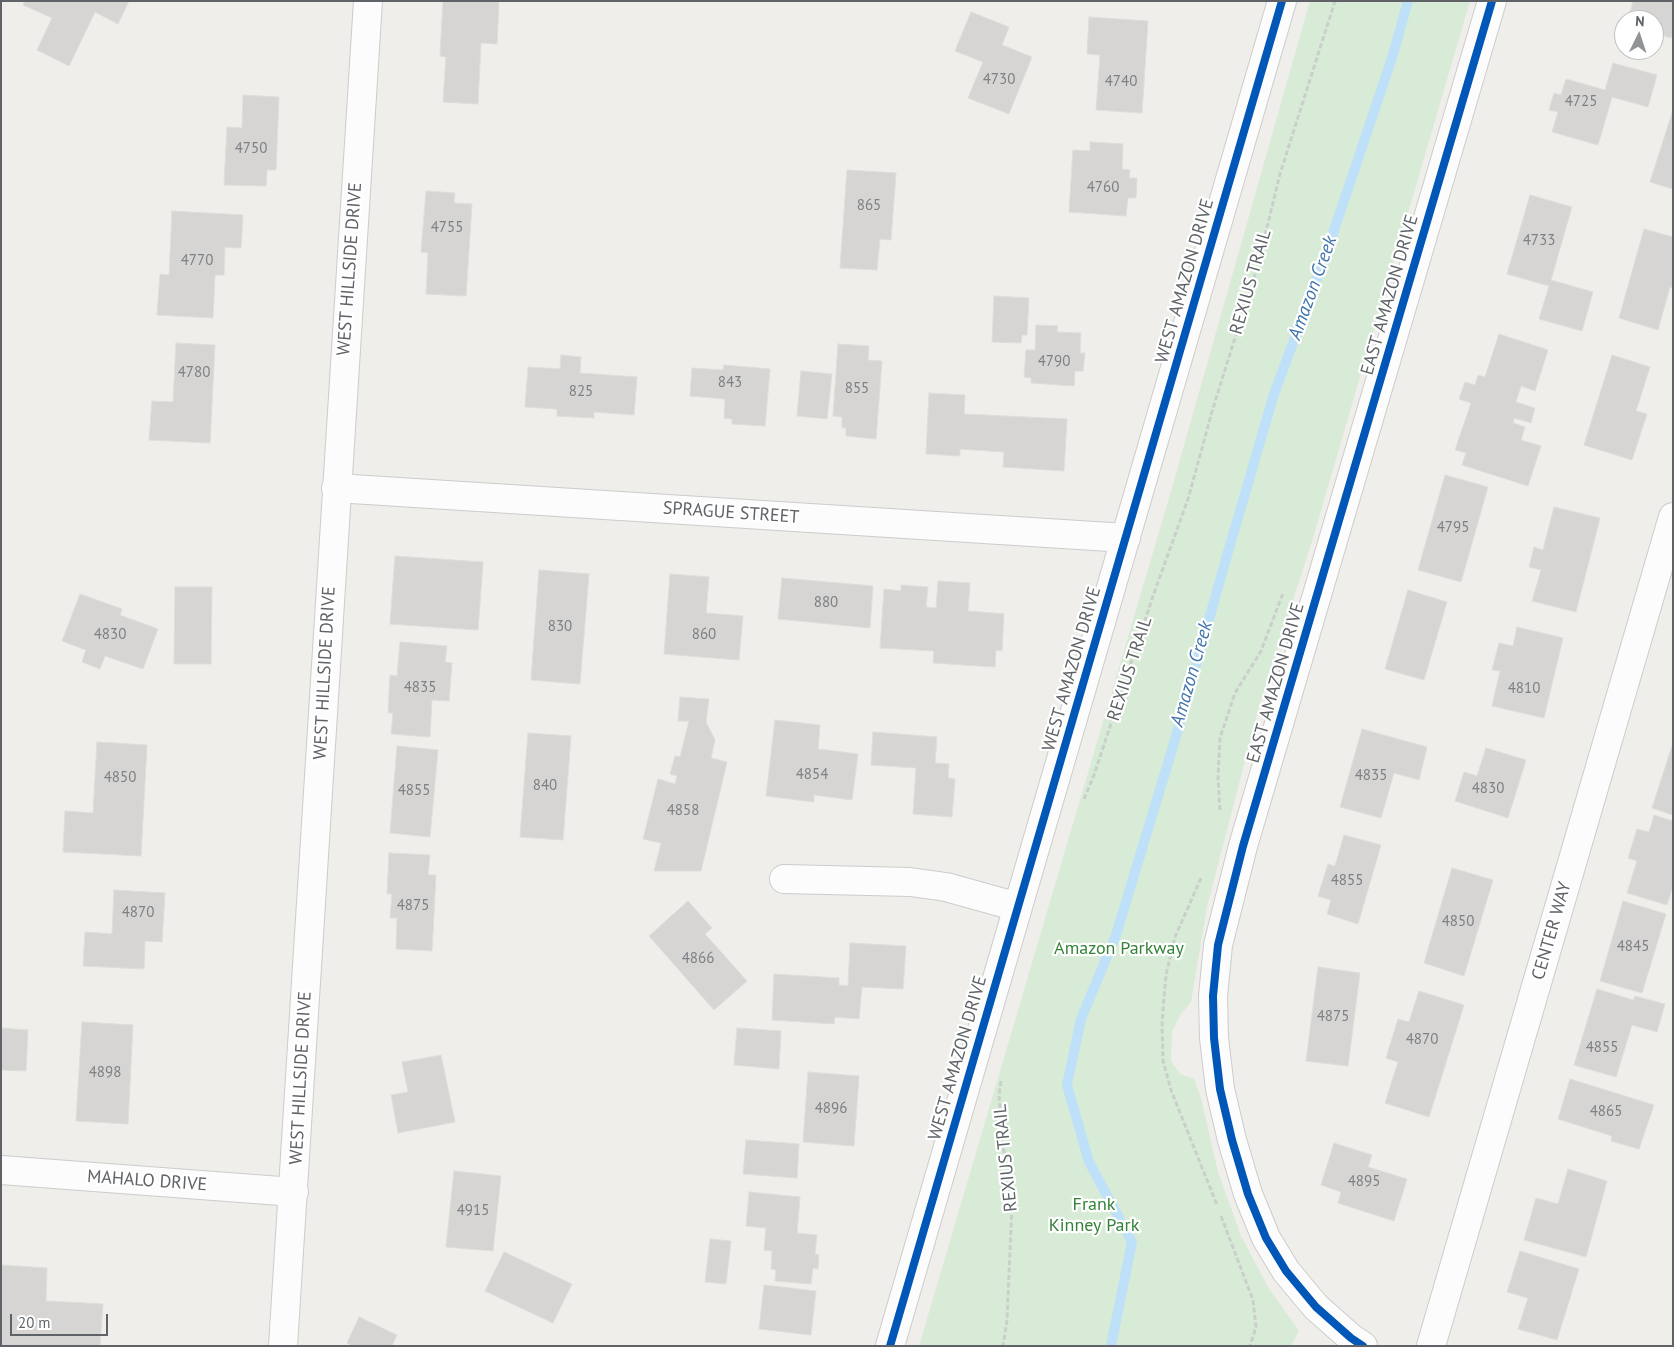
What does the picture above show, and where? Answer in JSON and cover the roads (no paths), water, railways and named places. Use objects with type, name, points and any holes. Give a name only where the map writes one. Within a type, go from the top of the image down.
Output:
[{"type":"street","name":"WEST HILLSIDE DRIVE","points":[[283,1346],[368,1]]},
{"type":"street","name":"WEST AMAZON DRIVE","points":[[890,1346],[1282,1]]},
{"type":"street","name":"EAST AMAZON DRIVE","points":[[1363,1346],[1316,1308],[1286,1271],[1266,1238],[1248,1194],[1232,1140],[1220,1089],[1214,1038],[1213,1005],[1217,954],[1243,846],[1492,1]]},
{"type":"street","name":"SPRAGUE STREET","points":[[336,488],[1126,538]]},
{"type":"street","name":"CENTER WAY","points":[[1431,1346],[1673,517]]},
{"type":"street","points":[[784,878],[910,882],[946,887],[1018,907]]},
{"type":"street","name":"MAHALO DRIVE","points":[[1,1170],[294,1192]]},
{"type":"waterway","name":"Amazon Creek","points":[[1111,1346],[1132,1242],[1089,1162],[1067,1085],[1081,1019],[1116,935],[1174,743],[1274,394],[1326,254],[1392,58],[1408,1]]},
{"type":"park label","name":"Amazon Parkway","points":[[1119,949]]},
{"type":"park label","name":"Frank Kinney Park","points":[[1094,1215]]}]
